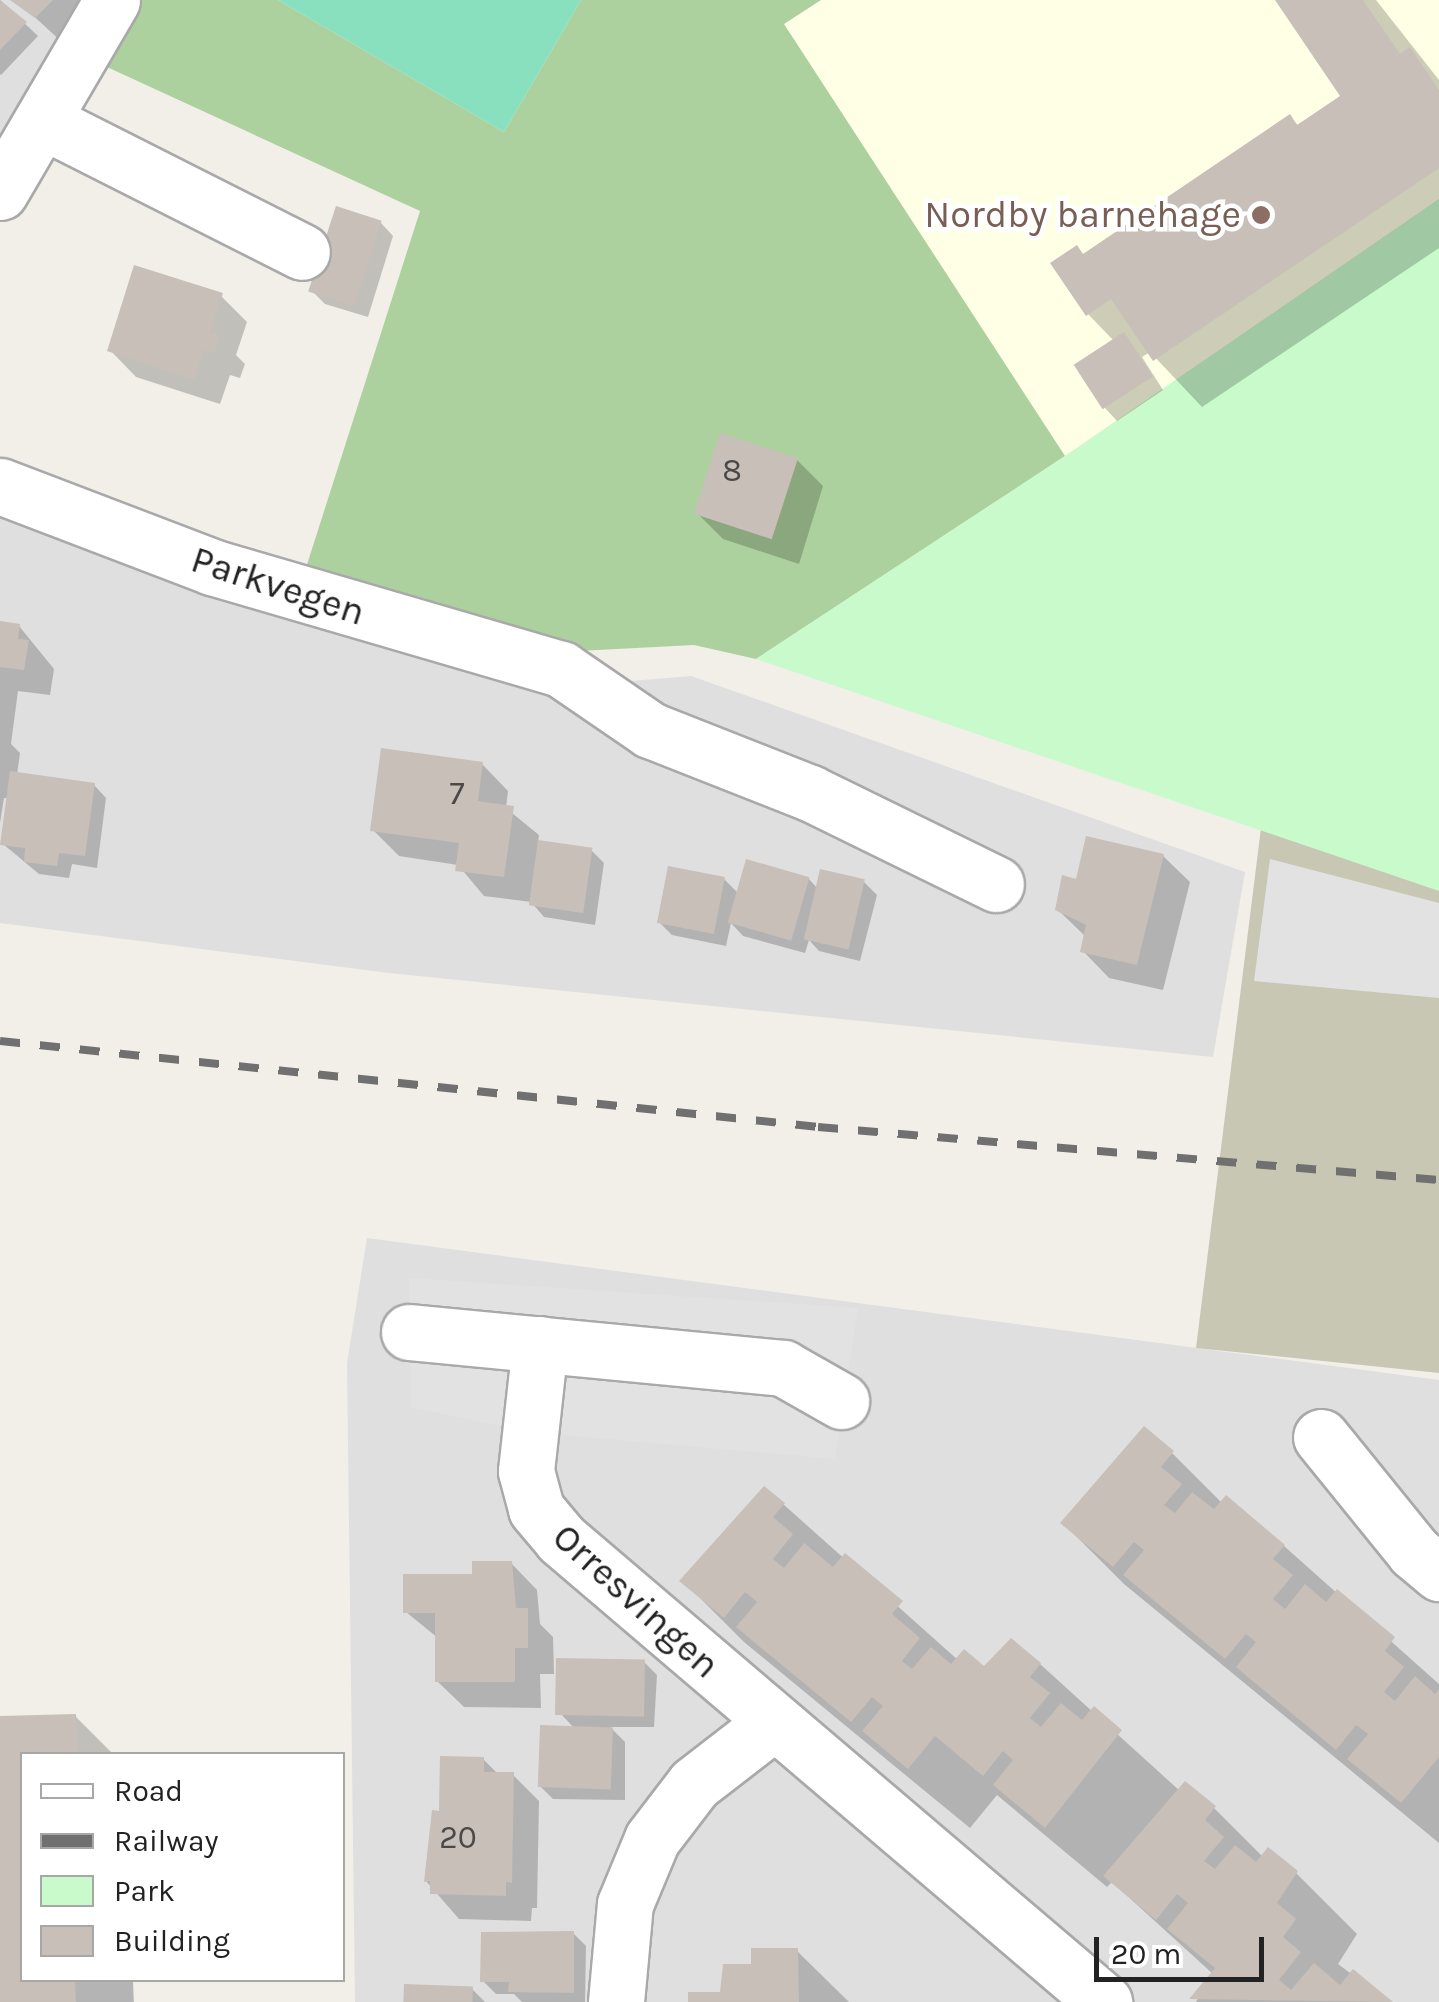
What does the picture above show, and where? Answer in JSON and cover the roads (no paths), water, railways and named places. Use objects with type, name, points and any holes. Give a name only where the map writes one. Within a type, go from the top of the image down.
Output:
[{"type":"street","points":[[0,192],[112,0]]},
{"type":"street","points":[[43,121],[302,252]]},
{"type":"street","name":"Parkvegen","points":[[0,486],[212,566],[562,669],[650,730],[810,792],[996,884]]},
{"type":"street","points":[[409,1332],[783,1368],[841,1401]]},
{"type":"street","name":"Orresvingen","points":[[540,1344],[526,1432],[526,1471],[536,1509],[560,1539],[1104,2002]]},
{"type":"street","points":[[1321,1436],[1414,1552],[1439,1573]]},
{"type":"street","points":[[616,2002],[626,1904],[652,1838],[694,1784],[774,1724]]},
{"type":"railway","points":[[0,1041],[818,1127],[1439,1180]]},
{"type":"place","name":"Nordby barnehage","points":[[1261,215]]}]
